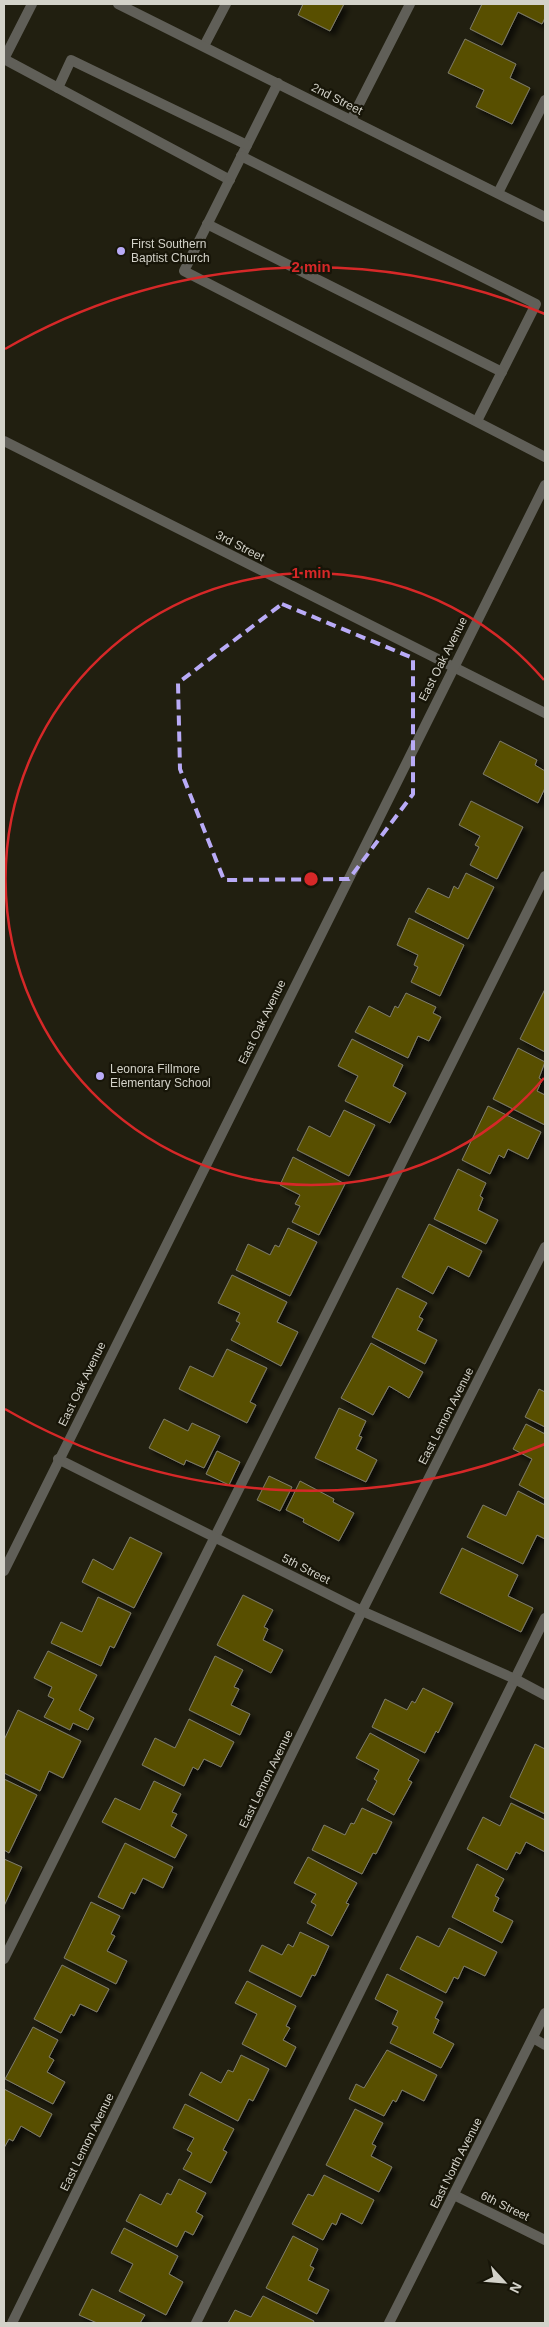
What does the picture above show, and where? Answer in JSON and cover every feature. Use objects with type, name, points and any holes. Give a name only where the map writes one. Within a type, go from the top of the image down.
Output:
[{"type":"street","points":[[32,4],[4,59],[230,180]]},
{"type":"street","name":"2nd Street","points":[[118,4],[545,217]]},
{"type":"street","points":[[204,46],[226,4]]},
{"type":"street","points":[[351,120],[410,4]]},
{"type":"street","points":[[58,88],[71,60],[247,145]]},
{"type":"street","points":[[278,83],[184,271],[545,457]]},
{"type":"street","points":[[498,193],[545,100]]},
{"type":"street","points":[[241,156],[536,304],[477,421]]},
{"type":"street","points":[[208,224],[502,372]]},
{"type":"street","name":"3rd Street","points":[[4,441],[545,713]]},
{"type":"street","name":"East Oak Avenue","points":[[4,1571],[545,485]]},
{"type":"street","points":[[4,1959],[216,1538],[545,876]]},
{"type":"street","name":"East Lemon Avenue","points":[[12,2323],[362,1611],[545,1247]]},
{"type":"street","name":"5th Street","points":[[58,1460],[362,1611],[515,1679],[545,1695]]},
{"type":"street","points":[[196,2323],[545,1618]]},
{"type":"street","name":"East North Avenue","points":[[389,2323],[545,2013]]},
{"type":"street","points":[[533,2038],[545,2045]]},
{"type":"street","name":"6th Street","points":[[454,2195],[545,2240]]},
{"type":"highlighted area","points":[[282,604],[413,658],[413,794],[349,879],[224,880],[180,769],[178,683]]},
{"type":"building","points":[[303,4],[344,4],[330,31],[298,15]]},
{"type":"building","points":[[482,4],[545,4],[545,18],[542,24],[518,12],[502,45],[470,29]]},
{"type":"building","points":[[465,39],[516,64],[510,78],[530,88],[512,124],[476,107],[484,90],[448,73]]},
{"type":"building","points":[[500,741],[537,760],[535,765],[545,771],[545,788],[538,803],[483,774]]},
{"type":"building","points":[[471,801],[523,827],[497,879],[470,865],[479,847],[475,845],[480,836],[459,825]]},
{"type":"building","points":[[466,873],[494,887],[468,939],[415,912],[428,888],[449,898],[454,886],[458,889]]},
{"type":"building","points":[[409,918],[464,945],[440,996],[411,982],[418,967],[414,965],[418,955],[397,945]]},
{"type":"building","points":[[545,989],[545,1052],[520,1039]]},
{"type":"building","points":[[406,993],[436,1007],[433,1013],[441,1017],[429,1041],[418,1036],[408,1058],[355,1032],[369,1006],[390,1017],[395,1006],[398,1008]]},
{"type":"building","points":[[352,1039],[403,1065],[393,1086],[406,1093],[390,1123],[345,1101],[358,1076],[338,1066]]},
{"type":"building","points":[[518,1048],[545,1062],[539,1078],[542,1080],[537,1091],[545,1095],[545,1125],[493,1099]]},
{"type":"building","points":[[488,1106],[541,1132],[528,1159],[508,1149],[504,1158],[499,1155],[490,1174],[462,1160]]},
{"type":"building","points":[[344,1110],[375,1125],[349,1176],[297,1150],[309,1126],[330,1137]]},
{"type":"building","points":[[293,1157],[345,1184],[319,1235],[292,1222],[300,1206],[295,1204],[300,1195],[280,1185]]},
{"type":"building","points":[[458,1169],[486,1183],[480,1196],[483,1198],[478,1210],[498,1220],[486,1244],[434,1219]]},
{"type":"building","points":[[429,1224],[482,1251],[469,1277],[448,1266],[433,1294],[402,1277]]},
{"type":"building","points":[[288,1228],[317,1242],[290,1296],[236,1270],[248,1244],[270,1255],[275,1245],[279,1247]]},
{"type":"building","points":[[232,1275],[287,1302],[277,1322],[298,1332],[281,1366],[231,1340],[240,1323],[236,1321],[240,1313],[218,1303]]},
{"type":"building","points":[[397,1288],[427,1303],[419,1317],[423,1319],[417,1330],[437,1340],[425,1364],[372,1337]]},
{"type":"building","points":[[371,1343],[423,1372],[409,1398],[389,1386],[373,1415],[341,1398]]},
{"type":"building","points":[[227,1349],[267,1368],[250,1402],[256,1405],[247,1423],[179,1389],[190,1366],[213,1377]]},
{"type":"building","points":[[539,1389],[545,1392],[545,1427],[525,1417]]},
{"type":"building","points":[[339,1408],[366,1421],[359,1436],[362,1437],[356,1449],[377,1460],[366,1482],[315,1458]]},
{"type":"building","points":[[164,1419],[188,1431],[192,1423],[220,1436],[204,1468],[186,1460],[184,1465],[149,1448]]},
{"type":"building","points":[[526,1424],[545,1434],[545,1499],[519,1485],[532,1459],[513,1449]]},
{"type":"building","points":[[217,1451],[240,1462],[229,1485],[206,1474]]},
{"type":"building","points":[[269,1476],[292,1487],[280,1511],[257,1500]]},
{"type":"building","points":[[300,1481],[334,1499],[333,1502],[354,1513],[339,1541],[303,1522],[304,1519],[286,1510]]},
{"type":"building","points":[[518,1491],[545,1505],[545,1539],[537,1535],[523,1564],[467,1537],[483,1505],[506,1516]]},
{"type":"building","points":[[130,1537],[162,1553],[134,1608],[82,1582],[93,1559],[113,1570]]},
{"type":"building","points":[[462,1548],[518,1575],[508,1596],[533,1608],[521,1632],[440,1593]]},
{"type":"building","points":[[243,1595],[273,1610],[264,1627],[268,1629],[263,1640],[283,1650],[271,1673],[217,1645]]},
{"type":"building","points":[[98,1597],[131,1613],[114,1648],[110,1646],[101,1666],[51,1643],[61,1622],[82,1632]]},
{"type":"building","points":[[48,1651],[97,1675],[79,1710],[94,1718],[88,1730],[73,1723],[70,1730],[44,1717],[54,1699],[48,1696],[52,1687],[34,1678]]},
{"type":"building","points":[[215,1656],[243,1670],[234,1687],[239,1689],[231,1705],[250,1714],[240,1735],[189,1710]]},
{"type":"building","points":[[423,1688],[453,1703],[438,1733],[436,1731],[425,1753],[372,1727],[385,1699],[407,1710],[412,1701],[415,1703]]},
{"type":"building","points":[[18,1710],[81,1741],[63,1778],[49,1771],[40,1791],[4,1773],[4,1740]]},
{"type":"building","points":[[189,1719],[234,1742],[221,1767],[204,1759],[198,1770],[193,1767],[184,1786],[142,1765],[155,1738],[175,1748]]},
{"type":"building","points":[[370,1733],[419,1760],[408,1780],[412,1782],[394,1815],[367,1800],[377,1781],[374,1779],[379,1770],[356,1758]]},
{"type":"building","points":[[535,1744],[545,1749],[545,1814],[510,1797]]},
{"type":"building","points":[[4,1779],[37,1795],[9,1853],[4,1850]]},
{"type":"building","points":[[154,1781],[181,1794],[172,1812],[177,1814],[171,1826],[187,1835],[175,1858],[102,1822],[115,1798],[140,1810]]},
{"type":"building","points":[[511,1803],[545,1820],[545,1852],[526,1842],[520,1854],[516,1852],[507,1870],[467,1849],[483,1817],[500,1826]]},
{"type":"building","points":[[362,1808],[392,1822],[376,1854],[373,1853],[362,1874],[312,1850],[324,1825],[345,1835],[351,1823],[354,1824]]},
{"type":"building","points":[[125,1843],[173,1867],[163,1888],[143,1878],[135,1894],[131,1892],[123,1909],[98,1897]]},
{"type":"building","points":[[308,1857],[357,1883],[346,1903],[349,1904],[332,1936],[307,1923],[316,1905],[311,1902],[316,1894],[294,1883]]},
{"type":"building","points":[[4,1859],[22,1867],[4,1906]]},
{"type":"building","points":[[477,1864],[504,1879],[495,1896],[499,1898],[493,1911],[513,1921],[502,1943],[452,1917]]},
{"type":"building","points":[[91,1902],[120,1916],[111,1934],[115,1936],[107,1951],[127,1961],[116,1984],[64,1958]]},
{"type":"building","points":[[449,1928],[497,1952],[485,1976],[464,1966],[458,1979],[454,1977],[446,1993],[400,1969],[417,1936],[439,1947]]},
{"type":"building","points":[[300,1932],[329,1946],[315,1976],[312,1975],[301,1997],[249,1971],[262,1945],[282,1955],[288,1944],[293,1947]]},
{"type":"building","points":[[62,1965],[109,1989],[97,2012],[80,2004],[74,2016],[71,2014],[61,2033],[34,2019]]},
{"type":"building","points":[[387,1974],[443,2002],[435,2018],[439,2020],[433,2033],[454,2044],[441,2068],[390,2043],[398,2027],[392,2024],[398,2011],[375,1999]]},
{"type":"building","points":[[247,1981],[296,2006],[286,2026],[290,2028],[283,2040],[296,2047],[286,2067],[242,2044],[257,2014],[235,2003]]},
{"type":"building","points":[[33,2027],[58,2040],[49,2057],[54,2060],[47,2072],[65,2082],[53,2104],[5,2079]]},
{"type":"building","points":[[387,2050],[437,2075],[424,2101],[402,2090],[396,2102],[393,2100],[384,2116],[349,2099],[356,2084],[364,2088]]},
{"type":"building","points":[[241,2055],[269,2069],[253,2101],[249,2099],[238,2121],[189,2095],[201,2072],[221,2083],[228,2070],[233,2072]]},
{"type":"building","points":[[4,2089],[52,2114],[40,2137],[21,2126],[13,2141],[9,2139],[4,2148]]},
{"type":"building","points":[[185,2104],[234,2129],[223,2150],[227,2152],[211,2183],[183,2169],[192,2153],[187,2150],[194,2138],[173,2128]]},
{"type":"building","points":[[355,2109],[383,2123],[372,2144],[376,2146],[371,2156],[392,2167],[379,2192],[326,2165]]},
{"type":"building","points":[[324,2175],[374,2200],[362,2224],[341,2213],[336,2225],[332,2223],[323,2240],[292,2224],[308,2194],[313,2196]]},
{"type":"building","points":[[179,2179],[206,2193],[196,2212],[203,2216],[193,2235],[185,2231],[177,2247],[126,2221],[140,2194],[161,2205],[167,2193],[171,2195]]},
{"type":"building","points":[[124,2228],[178,2256],[169,2274],[183,2282],[166,2315],[119,2291],[133,2264],[111,2253]]},
{"type":"building","points":[[293,2236],[318,2249],[310,2266],[314,2268],[308,2280],[329,2290],[317,2314],[266,2288]]},
{"type":"building","points":[[92,2289],[145,2315],[140,2323],[97,2323],[79,2315]]},
{"type":"building","points":[[263,2296],[314,2321],[313,2323],[228,2323],[235,2310],[251,2317]]},
{"type":"place","name":"First Southern Baptist Church","points":[[121,251]]},
{"type":"place","name":"Leonora Fillmore Elementary School","points":[[100,1076]]}]
